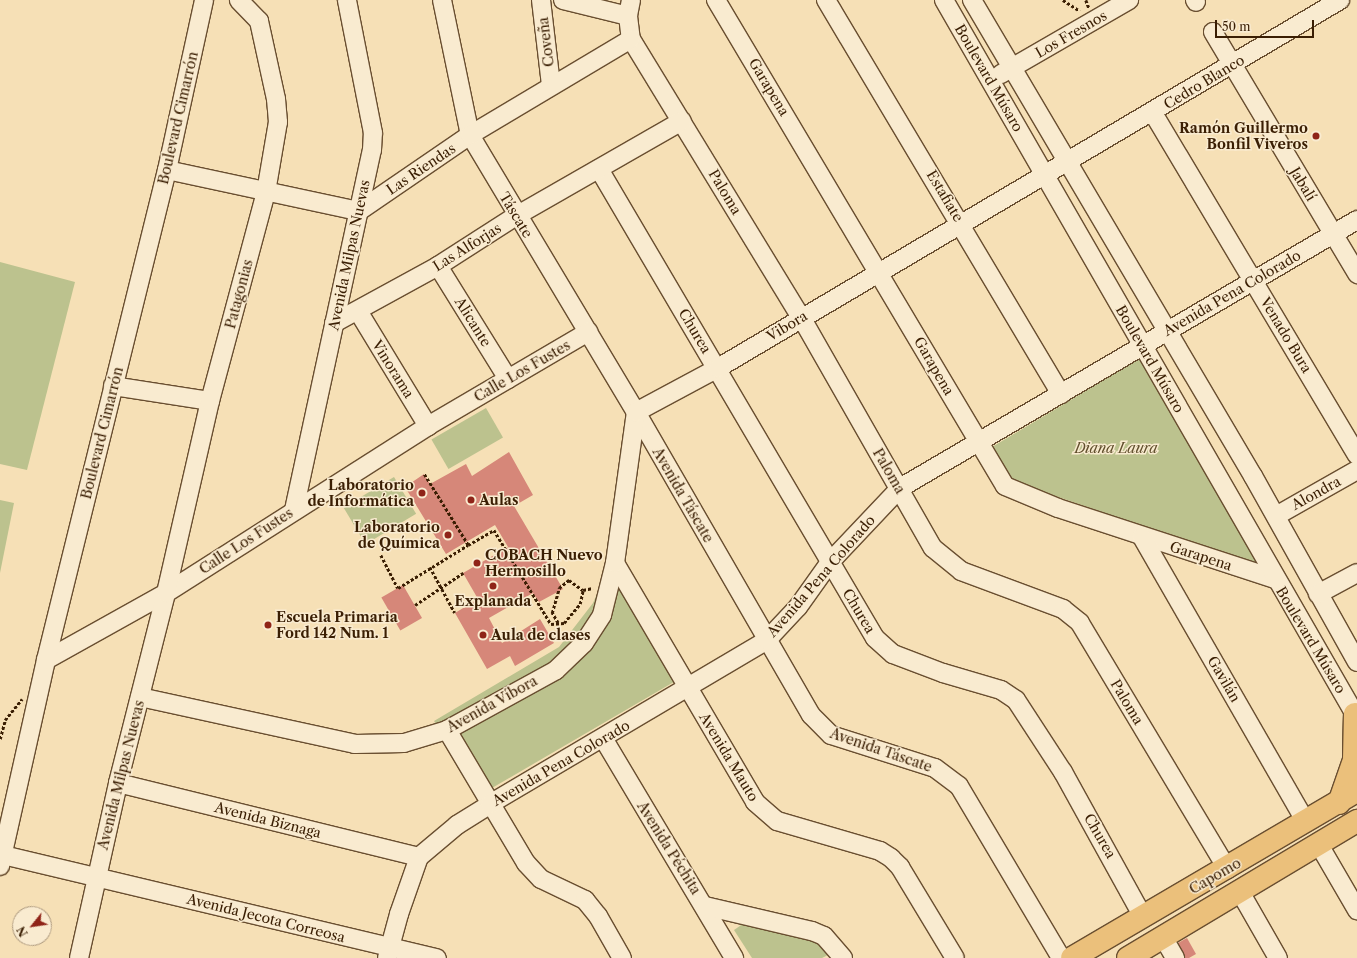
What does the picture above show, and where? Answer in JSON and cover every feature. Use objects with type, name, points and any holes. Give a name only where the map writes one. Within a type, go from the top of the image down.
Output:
[{"type":"main road","points":[[1348,797],[1354,760],[1356,716]]},
{"type":"main road","name":"Capomo","points":[[1072,958],[1227,869],[1348,797]]},
{"type":"main road","name":"Capomo","points":[[1128,958],[1318,843],[1347,831],[1357,820]]},
{"type":"street","name":"Boulevard Cimarrón","points":[[2,861],[46,660],[167,170],[204,0]]},
{"type":"street","name":"Patagonias","points":[[166,593],[210,401],[266,192],[278,122],[276,99],[259,21],[239,0]]},
{"type":"street","name":"Avenida Milpas Nuevas","points":[[294,510],[372,150],[372,133],[348,0]]},
{"type":"street","name":"Táscate","points":[[442,0],[470,135],[516,216],[636,412]]},
{"type":"street","name":"Coveña","points":[[541,0],[551,85]]},
{"type":"street","points":[[563,0],[629,8]]},
{"type":"street","name":"Garapena","points":[[716,0],[880,272],[1005,486],[1014,491],[1142,537],[1275,579]]},
{"type":"street","name":"Estafiate","points":[[826,0],[962,224],[1061,394]]},
{"type":"street","name":"Boulevard Músaro","points":[[944,0],[1046,175],[1275,579],[1356,716]]},
{"type":"street","name":"Boulevard Músaro","points":[[972,0],[1276,516],[1357,662]]},
{"type":"street","name":"Los Fresnos","points":[[991,80],[1129,0]]},
{"type":"street","name":"Cedro Blanco","points":[[1068,162],[1153,113],[1340,0]]},
{"type":"street","name":"Paloma","points":[[629,8],[631,39],[801,317],[933,548],[950,565],[1063,609],[1080,623],[1227,869]]},
{"type":"street","name":"Jabalí","points":[[1213,32],[1357,274]]},
{"type":"street","name":"Las Riendas","points":[[359,211],[470,135],[551,85],[631,39]]},
{"type":"street","name":"Venado Bura","points":[[1153,113],[1357,455]]},
{"type":"street","name":"Las Alforjas","points":[[334,323],[358,312],[438,266],[516,216],[682,121]]},
{"type":"street","name":"Vibora","points":[[636,412],[718,368],[801,317],[1068,162]]},
{"type":"street","name":"Churea","points":[[599,169],[718,368],[830,562],[883,647],[893,654],[943,673],[1001,690],[1016,700],[1063,772],[1143,918]]},
{"type":"street","points":[[167,170],[359,211]]},
{"type":"street","name":"Avenida Pena Colorado","points":[[419,857],[457,825],[490,804],[688,689],[767,640],[798,607],[830,562],[900,488],[1167,330],[1357,220]]},
{"type":"street","name":"Alicante","points":[[438,266],[508,379]]},
{"type":"street","name":"Vinorama","points":[[358,312],[428,426]]},
{"type":"street","name":"Calle Los Fustes","points":[[46,660],[166,593],[428,426],[588,332]]},
{"type":"street","points":[[113,386],[210,401]]},
{"type":"street","points":[[615,563],[636,412]]},
{"type":"street","name":"Avenida Táscate","points":[[636,412],[767,640],[823,730],[880,752],[936,768],[959,786],[1061,958]]},
{"type":"street","name":"Alondra","points":[[1276,516],[1357,470]]},
{"type":"street","name":"Gavilán","points":[[1142,537],[1306,822]]},
{"type":"street","name":"Avenida Víbora","points":[[140,698],[354,744],[404,743],[447,730],[556,670],[570,658],[602,615],[615,563]]},
{"type":"street","name":"Avenida Mauto","points":[[615,563],[734,768],[765,812],[777,820],[880,851],[891,858],[900,867],[955,958]]},
{"type":"street","points":[[1318,594],[1357,573]]},
{"type":"street","name":"Avenida Milpas Nuevas","points":[[79,958],[118,783],[166,593]]},
{"type":"street","points":[[447,730],[526,863],[541,879],[585,900],[598,916],[622,958]]},
{"type":"street","name":"Avenida Péchita","points":[[603,738],[705,906],[734,958]]},
{"type":"street","name":"Avenida Biznaga","points":[[118,783],[419,857]]},
{"type":"street","points":[[1318,843],[1357,910]]},
{"type":"street","points":[[389,953],[419,857]]},
{"type":"street","name":"Avenida Jecota Correosa","points":[[2,861],[96,877],[389,953],[437,958]]},
{"type":"street","points":[[1239,890],[1278,958]]},
{"type":"street","points":[[705,906],[812,931],[824,936],[843,958]]},
{"type":"street","points":[[1163,937],[1175,958]]},
{"type":"path","points":[[424,474],[468,545]]},
{"type":"path","points":[[381,555],[398,588],[430,567],[494,530],[551,624],[564,623],[580,604],[583,590]]},
{"type":"path","points":[[430,567],[455,613]]},
{"type":"path","points":[[415,605],[463,574]]},
{"type":"path","points":[[559,623],[552,613],[559,588],[569,580],[583,590],[609,585]]},
{"type":"path","points":[[0,739],[5,720],[17,702],[40,688]]},
{"type":"green space","points":[[0,262],[75,282],[27,470],[0,464]]},
{"type":"green space","name":"Diana Laura","points":[[1139,359],[1262,567],[1003,478],[987,450]]},
{"type":"green space","points":[[486,408],[503,437],[448,469],[431,440]]},
{"type":"green space","points":[[394,477],[416,514],[366,544],[343,507]]},
{"type":"green space","points":[[0,500],[14,503],[0,573]]},
{"type":"green space","points":[[613,557],[679,679],[480,795],[434,721],[559,647],[593,603]]},
{"type":"green space","points":[[750,919],[796,931],[832,953],[822,958],[752,958],[734,930]]},
{"type":"building","points":[[509,452],[533,495],[514,506],[563,589],[539,602],[533,593],[489,618],[502,643],[540,619],[554,643],[515,666],[510,656],[487,669],[455,613],[478,599],[463,573],[508,547],[495,525],[446,554],[405,487],[424,474],[430,484],[466,464],[472,476]]},
{"type":"building","points":[[403,585],[422,618],[400,630],[381,598]]},
{"type":"building","points":[[1187,938],[1196,954],[1189,958],[1185,958],[1178,943]]},
{"type":"place","name":"Ramón Guillermo Bonfil Viveros","points":[[1316,136]]},
{"type":"place","name":"Laboratorio de Informática","points":[[422,493]]},
{"type":"place","name":"Aulas","points":[[471,500]]},
{"type":"place","name":"Laboratorio de Química","points":[[448,535]]},
{"type":"place","name":"COBACH Nuevo Hermosillo","points":[[477,563]]},
{"type":"place","name":"Explanada","points":[[493,586]]},
{"type":"place","name":"Escuela Primaria Ford 142 Num. 1","points":[[268,625]]},
{"type":"place","name":"Aula de clases","points":[[483,635]]}]
